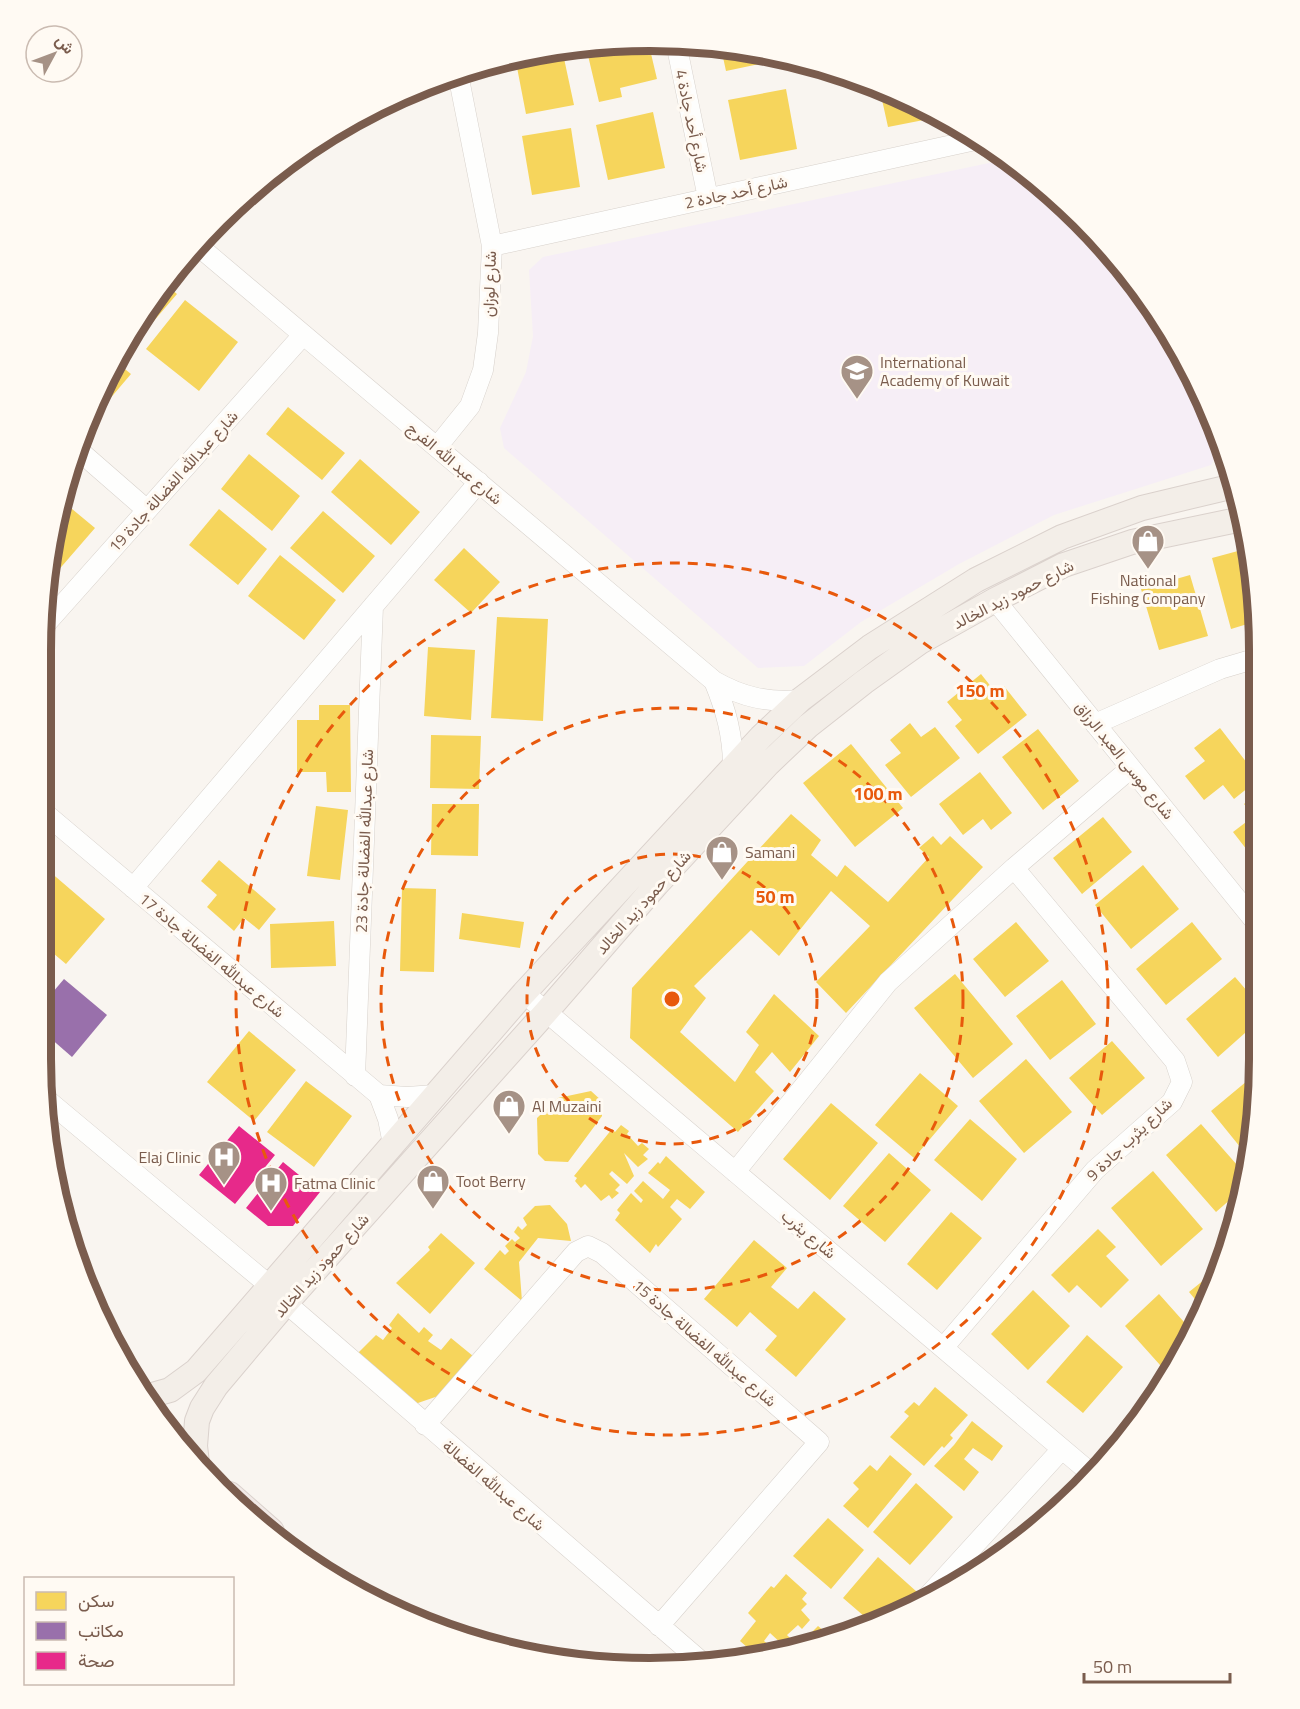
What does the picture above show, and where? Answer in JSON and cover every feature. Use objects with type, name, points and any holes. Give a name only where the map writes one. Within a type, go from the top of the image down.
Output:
[{"type":"main road","name":"شارع حمود زيد الخالد","points":[[196,1449],[195,1433],[201,1408],[208,1397],[278,1295],[393,1144],[524,993],[733,767],[800,700],[870,647],[967,586],[1062,537],[1142,508],[1227,488]]},
{"type":"main road","name":"شارع حمود زيد الخالد","points":[[154,1395],[170,1390],[196,1371],[278,1295],[546,1012],[657,884],[768,764],[808,726],[920,642],[995,600],[1064,566],[1132,542],[1234,521]]},
{"type":"street","name":"شارع أحد جادة 4","points":[[678,52],[708,198]]},
{"type":"street","name":"شارع لوزان","points":[[437,447],[470,406],[483,370],[488,333],[492,246],[460,82]]},
{"type":"street","name":"شارع أحد جادة 2","points":[[492,246],[967,142]]},
{"type":"street","name":"شارع عبد الله الفرج","points":[[203,251],[714,681],[730,690],[764,700],[800,700]]},
{"type":"street","name":"شارع عبدالله الفضالة جادة 19","points":[[52,617],[303,335]]},
{"type":"street","points":[[84,455],[147,510]]},
{"type":"street","points":[[133,888],[479,483]]},
{"type":"street","name":"شارع موسى العبد الرزاق","points":[[995,600],[1249,914]]},
{"type":"street","name":"شارع عبدالله الفضالة جادة 23","points":[[355,1076],[373,606]]},
{"type":"street","points":[[1095,724],[1220,669],[1249,660]]},
{"type":"street","name":"شارع عبد الله الفرج","points":[[714,681],[727,714],[731,732],[733,767]]},
{"type":"street","points":[[735,1172],[888,982],[1014,868],[1131,768]]},
{"type":"street","name":"شارع عبدالله الفضالة جادة 17","points":[[51,821],[379,1095]]},
{"type":"street","name":"شارع يثرب جادة 9","points":[[943,1348],[1095,1170],[1172,1102],[1182,1082],[1175,1061],[1014,868]]},
{"type":"street","name":"شارع يثرب","points":[[524,993],[1086,1469]]},
{"type":"street","points":[[393,1144],[388,1119],[379,1095],[407,1097],[435,1095]]},
{"type":"street","name":"شارع عبدالله الفضالة","points":[[53,1106],[278,1295],[425,1425],[696,1656]]},
{"type":"street","name":"شارع عبدالله الفضالة جادة 15","points":[[425,1425],[576,1252],[588,1246],[602,1253],[819,1442],[659,1626]]},
{"type":"street","points":[[940,1583],[1062,1449]]},
{"type":"shaded area","name":"International Academy of Kuwait","points":[[996,161],[1074,226],[1125,285],[1169,350],[1187,385],[1216,455],[1211,465],[1054,515],[959,564],[861,622],[804,666],[758,668],[504,448],[500,428],[526,372],[533,336],[529,270],[543,257]]},
{"type":"building: سكن","points":[[650,51],[657,79],[620,88],[622,97],[599,102],[588,54]]},
{"type":"building: سكن","points":[[723,55],[765,63],[726,71]]},
{"type":"building: سكن","points":[[564,57],[574,105],[526,114],[517,66]]},
{"type":"building: سكن","points":[[786,89],[797,149],[740,160],[728,100]]},
{"type":"building: سكن","points":[[882,98],[927,119],[888,127]]},
{"type":"building: سكن","points":[[653,112],[665,168],[608,180],[596,125]]},
{"type":"building: سكن","points":[[571,128],[580,187],[532,195],[522,136]]},
{"type":"building: سكن","points":[[172,290],[177,294],[137,340]]},
{"type":"building: سكن","points":[[185,300],[238,342],[199,391],[146,349]]},
{"type":"building: سكن","points":[[122,367],[131,374],[104,406]]},
{"type":"building: سكن","points":[[288,407],[345,453],[322,480],[266,434]]},
{"type":"building: سكن","points":[[249,454],[300,496],[272,531],[221,489]]},
{"type":"building: سكن","points":[[360,459],[420,512],[391,545],[331,492]]},
{"type":"building: سكن","points":[[69,506],[95,528],[56,573],[63,533]]},
{"type":"building: سكن","points":[[219,509],[267,549],[238,585],[189,545]]},
{"type":"building: سكن","points":[[323,511],[375,556],[343,593],[290,548]]},
{"type":"building: سكن","points":[[464,548],[500,582],[471,613],[434,580]]},
{"type":"building: سكن","points":[[1240,550],[1248,624],[1231,629],[1212,558]]},
{"type":"building: سكن","points":[[280,555],[336,600],[304,640],[248,596]]},
{"type":"building: سكن","points":[[1190,575],[1208,636],[1159,650],[1141,589]]},
{"type":"building: سكن","points":[[497,617],[548,619],[543,721],[491,718]]},
{"type":"building: سكن","points":[[428,647],[475,650],[471,720],[424,716]]},
{"type":"building: سكن","points":[[981,674],[996,693],[1004,686],[1027,715],[978,754],[955,726],[962,720],[947,702]]},
{"type":"building: سكن","points":[[319,705],[350,705],[351,792],[327,792],[326,772],[297,772],[297,720],[319,720]]},
{"type":"building: سكن","points":[[910,723],[921,737],[935,727],[960,758],[911,797],[885,765],[901,753],[890,740]]},
{"type":"building: سكن","points":[[1220,728],[1249,766],[1249,787],[1234,799],[1223,785],[1204,800],[1185,776],[1205,761],[1194,748]]},
{"type":"building: سكن","points":[[1038,729],[1079,781],[1043,810],[1002,757]]},
{"type":"building: سكن","points":[[431,735],[481,736],[479,789],[430,788]]},
{"type":"building: سكن","points":[[851,744],[903,808],[855,847],[803,783]]},
{"type":"building: سكن","points":[[980,772],[1012,813],[991,830],[983,819],[963,835],[939,804]]},
{"type":"building: سكن","points":[[1249,800],[1249,810],[1244,804]]},
{"type":"building: سكن","points":[[432,804],[479,804],[478,856],[431,855]]},
{"type":"building: سكن","points":[[316,806],[348,810],[340,880],[307,876]]},
{"type":"building: سكن","points":[[791,814],[821,840],[811,855],[837,877],[845,865],[888,902],[929,857],[919,848],[933,836],[941,845],[950,836],[983,867],[846,1013],[816,982],[870,926],[831,891],[779,956],[751,930],[694,986],[706,998],[680,1032],[735,1082],[759,1045],[746,1032],[774,994],[819,1036],[790,1072],[772,1052],[755,1072],[774,1091],[738,1132],[630,1038],[632,988]]},
{"type":"building: سكن","points":[[1103,817],[1132,852],[1082,894],[1053,858]]},
{"type":"building: سكن","points":[[1249,820],[1249,853],[1233,832]]},
{"type":"building: سكن","points":[[219,860],[276,909],[259,930],[244,918],[234,931],[207,907],[217,895],[201,881]]},
{"type":"building: سكن","points":[[1143,865],[1179,909],[1131,949],[1095,905]]},
{"type":"building: سكن","points":[[51,873],[105,919],[66,964],[51,951]]},
{"type":"building: سكن","points":[[402,888],[436,889],[434,972],[400,971]]},
{"type":"building: سكن","points":[[462,913],[524,922],[520,948],[459,939]]},
{"type":"building: سكن","points":[[334,921],[336,966],[271,968],[270,924]]},
{"type":"building: سكن","points":[[1016,922],[1049,961],[1005,997],[973,959]]},
{"type":"building: سكن","points":[[1192,922],[1222,959],[1166,1005],[1136,969]]},
{"type":"building: سكن","points":[[955,974],[1013,1044],[973,1078],[914,1008]]},
{"type":"building: سكن","points":[[1235,977],[1249,993],[1249,1029],[1218,1057],[1186,1019]]},
{"type":"building: سكن","points":[[1062,980],[1096,1024],[1050,1060],[1016,1016]]},
{"type":"building: سكن","points":[[249,1031],[296,1070],[254,1121],[207,1082]]},
{"type":"building: سكن","points":[[1112,1041],[1145,1078],[1102,1115],[1069,1078]]},
{"type":"building: سكن","points":[[1026,1059],[1072,1112],[1024,1153],[979,1101]]},
{"type":"building: سكن","points":[[920,1073],[958,1106],[914,1158],[875,1125]]},
{"type":"building: سكن","points":[[306,1081],[352,1116],[314,1167],[267,1132]]},
{"type":"building: سكن","points":[[1247,1081],[1248,1098],[1242,1149],[1211,1111]]},
{"type":"building: سكن","points":[[591,1091],[602,1101],[602,1116],[568,1162],[545,1161],[538,1154],[537,1118],[558,1098]]},
{"type":"building: سكن","points":[[831,1103],[878,1143],[830,1200],[783,1159]]},
{"type":"building: سكن","points":[[970,1119],[1017,1159],[982,1201],[934,1160]]},
{"type":"building: سكن","points":[[1201,1124],[1239,1167],[1232,1198],[1216,1212],[1166,1155]]},
{"type":"building: سكن","points":[[621,1125],[629,1131],[627,1134],[638,1146],[642,1143],[649,1149],[643,1155],[648,1159],[638,1167],[624,1153],[634,1176],[627,1184],[612,1171],[609,1174],[620,1185],[615,1190],[619,1193],[612,1199],[609,1195],[601,1201],[585,1184],[581,1188],[574,1176],[612,1129],[615,1132]]},
{"type":"building: سكن","points":[[889,1153],[931,1190],[885,1242],[843,1206]]},
{"type":"building: سكن","points":[[666,1156],[705,1192],[690,1209],[677,1199],[670,1207],[682,1219],[650,1253],[615,1220],[620,1213],[617,1210],[631,1193],[641,1203],[643,1200],[634,1191],[643,1181],[663,1199],[670,1190],[648,1173]]},
{"type":"building: سكن","points":[[1153,1171],[1203,1229],[1161,1266],[1111,1208]]},
{"type":"building: سكن","points":[[550,1205],[567,1224],[571,1241],[538,1238],[519,1262],[522,1301],[484,1269],[500,1250],[505,1255],[509,1251],[505,1246],[512,1239],[515,1242],[520,1238],[514,1232],[518,1226],[522,1230],[527,1225],[523,1218],[535,1206]]},
{"type":"building: سكن","points":[[951,1212],[982,1238],[937,1290],[907,1264]]},
{"type":"building: سكن","points":[[1098,1229],[1116,1247],[1106,1256],[1129,1280],[1101,1308],[1077,1285],[1069,1293],[1051,1275]]},
{"type":"building: سكن","points":[[441,1233],[475,1263],[430,1314],[396,1283],[430,1250],[428,1247]]},
{"type":"building: سكن","points":[[754,1240],[787,1268],[771,1287],[798,1309],[814,1291],[846,1319],[796,1377],[765,1350],[777,1336],[750,1312],[737,1327],[704,1299]]},
{"type":"building: سكن","points":[[1207,1277],[1197,1302],[1189,1292]]},
{"type":"building: سكن","points":[[1033,1290],[1070,1326],[1028,1370],[991,1334]]},
{"type":"building: سكن","points":[[1159,1294],[1187,1325],[1163,1368],[1125,1326]]},
{"type":"building: سكن","points":[[398,1313],[419,1333],[424,1327],[433,1335],[428,1341],[441,1350],[451,1338],[473,1356],[444,1394],[415,1404],[355,1356],[376,1335],[383,1340],[392,1328],[389,1325]]},
{"type":"building: سكن","points":[[1087,1335],[1123,1367],[1083,1413],[1046,1382]]},
{"type":"building: سكن","points":[[935,1387],[968,1415],[950,1435],[953,1438],[944,1448],[942,1446],[924,1466],[890,1437],[909,1416],[904,1412],[914,1402],[919,1406]]},
{"type":"building: سكن","points":[[972,1421],[1003,1446],[992,1461],[973,1448],[964,1459],[979,1472],[964,1491],[934,1466]]},
{"type":"building: سكن","points":[[890,1455],[912,1474],[868,1528],[843,1506],[859,1489],[853,1483],[870,1465],[877,1471]]},
{"type":"building: سكن","points":[[916,1483],[953,1517],[910,1565],[873,1532]]},
{"type":"building: سكن","points":[[828,1518],[864,1550],[831,1589],[793,1556]]},
{"type":"building: سكن","points":[[878,1557],[917,1592],[912,1597],[865,1617],[843,1598]]},
{"type":"building: سكن","points":[[786,1574],[807,1593],[802,1599],[807,1604],[801,1610],[810,1620],[802,1629],[798,1625],[787,1635],[791,1639],[789,1641],[781,1643],[770,1633],[764,1641],[769,1645],[749,1649],[740,1641],[756,1621],[748,1613],[771,1586],[774,1588]]},
{"type":"building: سكن","points":[[818,1626],[825,1632],[810,1636],[809,1635]]},
{"type":"building: مكاتب","points":[[64,979],[107,1015],[72,1057],[51,1039],[51,994]]},
{"type":"building: صحة","points":[[239,1126],[275,1155],[235,1204],[199,1175]]},
{"type":"building: صحة","points":[[283,1162],[320,1192],[293,1226],[268,1226],[246,1208]]},
{"type":"place","name":"International Academy of Kuwait","points":[[857,400]]},
{"type":"place","name":"National Fishing Company","points":[[1148,570]]},
{"type":"place","name":"Samani","points":[[722,881]]},
{"type":"place","name":"Al Muzaini","points":[[509,1135]]},
{"type":"place","name":"Elaj Clinic","points":[[224,1186]]},
{"type":"place","name":"Toot Berry","points":[[433,1210]]},
{"type":"place","name":"Fatma Clinic","points":[[271,1212]]}]
